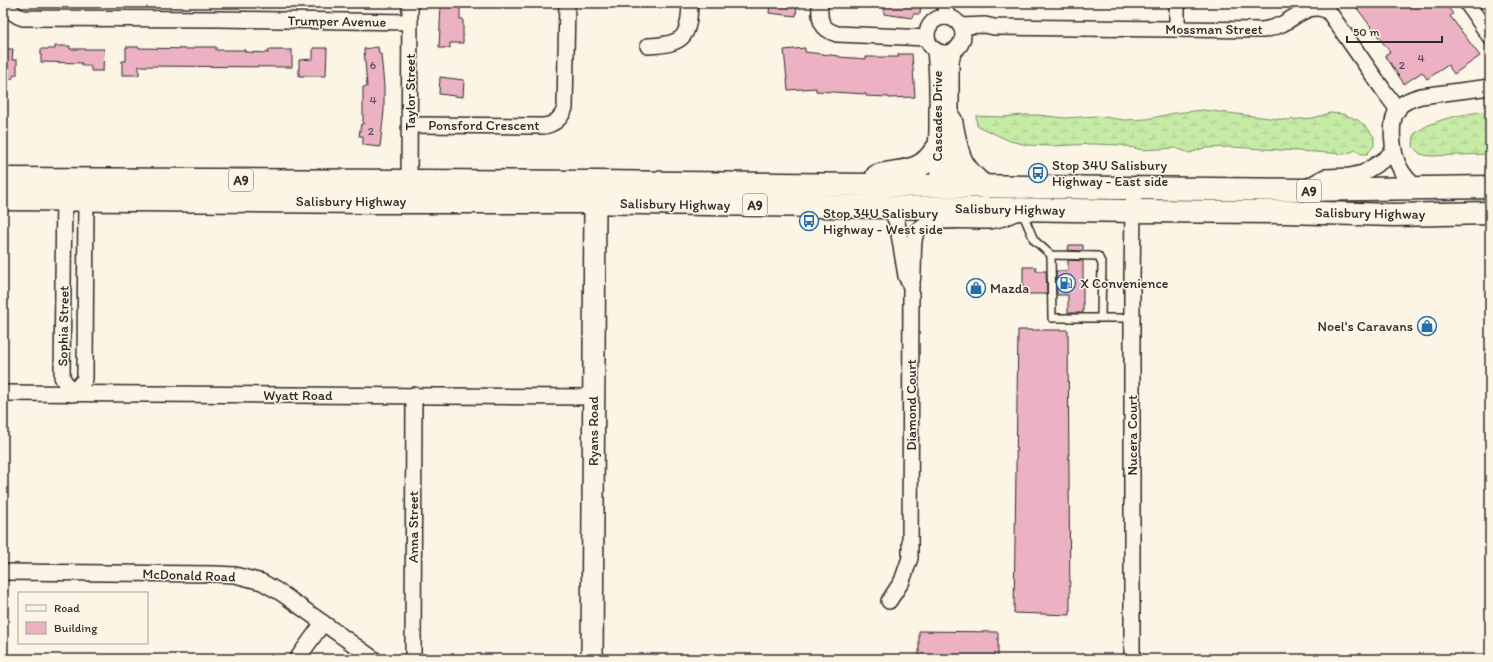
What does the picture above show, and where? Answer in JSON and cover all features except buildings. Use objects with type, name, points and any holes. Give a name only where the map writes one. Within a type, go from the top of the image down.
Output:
[{"type":"main road","points":[[951,121],[962,163],[973,178],[985,187]]},
{"type":"main road","points":[[850,186],[891,172],[913,169],[926,163],[935,151]]},
{"type":"main road","name":"Salisbury Highway","points":[[3,179],[64,189],[595,192],[850,186],[1302,190],[1490,187]]},
{"type":"main road","points":[[916,208],[930,200],[944,187],[956,197],[1031,199],[1069,210]]},
{"type":"main road","name":"Salisbury Highway","points":[[3,199],[64,189]]},
{"type":"main road","points":[[1360,190],[1379,199],[1473,198],[1490,203]]},
{"type":"main road","name":"Salisbury Highway","points":[[595,192],[916,208],[1285,212],[1394,215],[1490,213]]},
{"type":"street","name":"Trumper Avenue","points":[[6,3],[12,13],[23,18],[410,22]]},
{"type":"street","name":"Taylor Street","points":[[410,3],[410,191]]},
{"type":"street","name":"Ponsford Crescent","points":[[410,125],[544,126],[551,125],[556,122],[563,114],[565,108],[566,3]]},
{"type":"street","points":[[648,46],[671,43],[679,40],[686,33],[689,23],[690,3]]},
{"type":"street","points":[[820,3],[820,21],[823,27],[830,32],[837,34],[927,38]]},
{"type":"street","points":[[1177,3],[1177,29]]},
{"type":"street","points":[[1467,3],[1490,37]]},
{"type":"street","name":"Mossman Street","points":[[961,26],[985,25],[994,27],[1177,29],[1270,28],[1282,24],[1313,4],[1325,8],[1329,12],[1398,110]]},
{"type":"street","points":[[946,10],[961,26],[964,35],[957,49],[941,53],[935,51],[927,38],[929,27],[946,10]]},
{"type":"street","name":"Mossman Street","points":[[957,49],[978,34],[994,27]]},
{"type":"street","name":"Cascades Drive","points":[[935,51],[937,129],[935,151],[938,177],[944,187],[951,175],[951,62],[957,49]]},
{"type":"street","points":[[1302,190],[1325,177],[1350,176],[1364,173],[1386,159],[1393,151],[1394,118],[1401,106],[1410,99],[1421,96],[1490,87]]},
{"type":"street","name":"Salisbury Highway","points":[[1393,151],[1402,172],[1417,188]]},
{"type":"street","name":"Sophia Street","points":[[64,189],[62,377],[72,394],[85,379],[86,189]]},
{"type":"street","name":"Ryans Road","points":[[592,659],[595,192]]},
{"type":"street","name":"Diamond Court","points":[[889,207],[897,222],[906,276],[911,287],[910,558],[902,581],[889,601]]},
{"type":"street","points":[[911,287],[914,265],[914,242],[916,233],[922,226],[936,222],[990,221],[1005,218],[1021,210]]},
{"type":"street","name":"Nucera Court","points":[[1132,659],[1133,211]]},
{"type":"street","name":"Wyatt Road","points":[[3,393],[593,397]]},
{"type":"street","name":"Anna Street","points":[[413,659],[414,396]]},
{"type":"street","name":"McDonald Road","points":[[3,572],[235,575],[262,582],[281,592],[374,659]]},
{"type":"street","points":[[298,659],[323,623]]},
{"type":"lane","points":[[1021,210],[1034,240],[1051,255],[1098,256],[1102,264],[1101,318]]},
{"type":"lane","points":[[1051,255],[1052,318],[1132,318]]},
{"type":"green space","points":[[1203,110],[1286,120],[1313,118],[1330,113],[1343,114],[1358,120],[1369,130],[1374,137],[1374,146],[1367,154],[1361,154],[1356,150],[1346,154],[1231,147],[1204,148],[1190,153],[1175,148],[1143,150],[1120,145],[1027,145],[1010,141],[977,126],[976,116],[1003,117],[1038,115],[1065,118],[1097,116],[1124,120],[1147,119],[1175,113]]},
{"type":"green space","points":[[1490,110],[1490,154],[1430,156],[1420,154],[1413,147],[1414,134],[1423,128],[1441,120]]},
{"type":"place","name":"Stop 34U Salisbury Highway - East side","points":[[1038,173]]},
{"type":"place","name":"Stop 34U Salisbury Highway - West side","points":[[809,221]]},
{"type":"place","name":"X Convenience","points":[[1066,283]]},
{"type":"place","name":"Mazda","points":[[976,288]]},
{"type":"place","name":"Noel's Caravans","points":[[1427,326]]}]
